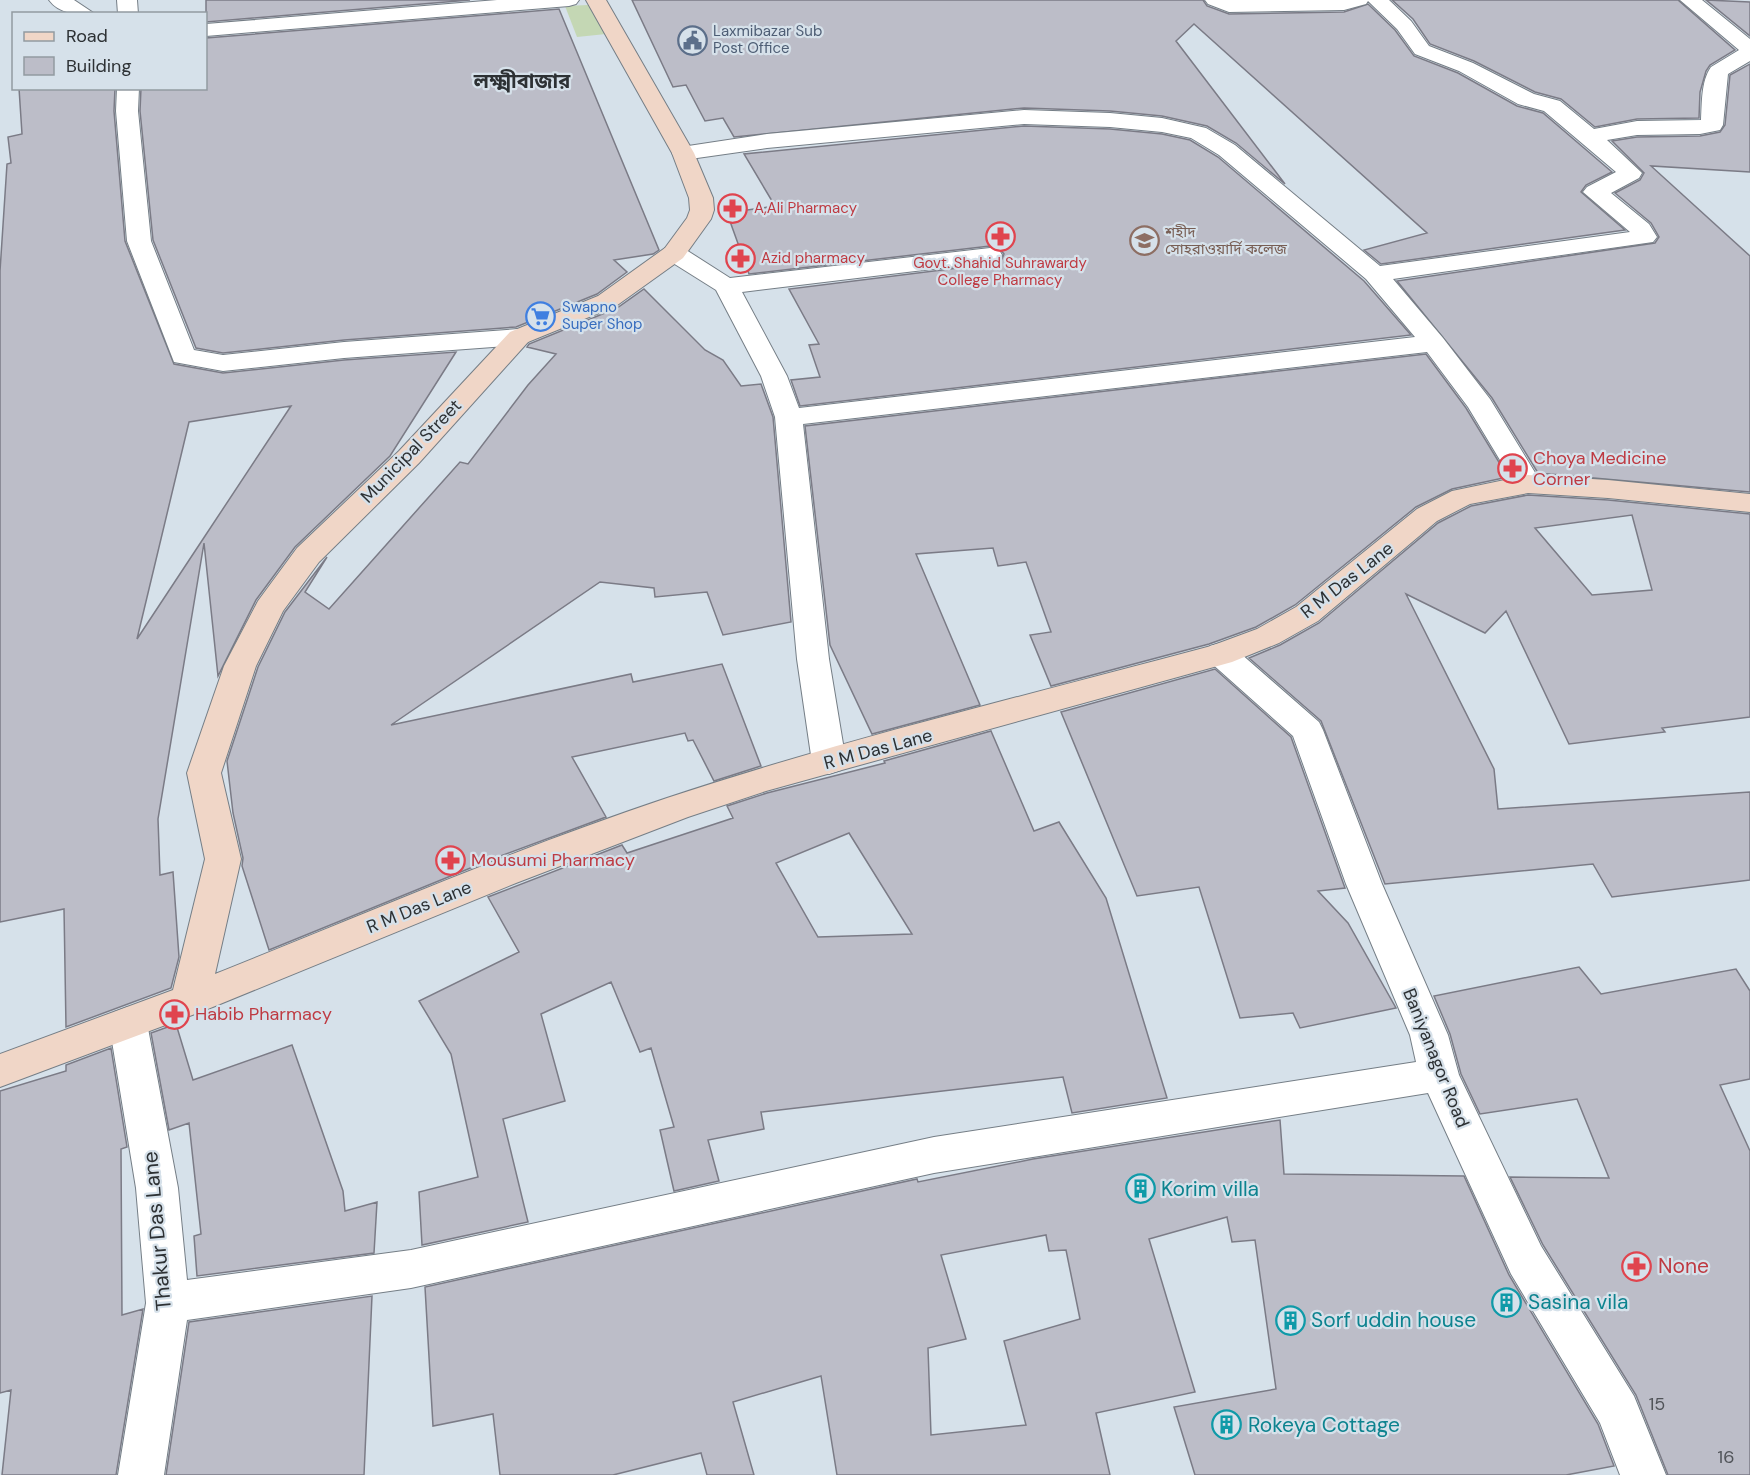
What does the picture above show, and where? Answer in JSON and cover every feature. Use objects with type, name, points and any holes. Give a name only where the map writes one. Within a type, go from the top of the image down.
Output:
[{"type":"street","points":[[58,0],[81,12]]},
{"type":"street","points":[[207,30],[569,0]]},
{"type":"street","name":"Municipal Street","points":[[190,1000],[223,859],[204,773],[240,666],[269,609],[308,555],[409,457],[519,337],[607,301],[674,253],[699,219],[702,210],[701,198],[683,153],[596,0]]},
{"type":"street","points":[[1215,0],[1228,6],[1344,4],[1359,0]]},
{"type":"street","points":[[1375,274],[1645,237],[1641,230],[1595,192],[1631,173],[1590,136],[1552,106],[1526,99],[1466,67],[1422,50],[1404,25],[1377,0]]},
{"type":"street","points":[[1590,136],[1637,128],[1700,128],[1712,125],[1714,89],[1718,71],[1750,51],[1690,0]]},
{"type":"street","points":[[128,90],[127,111],[140,241],[183,356],[223,363],[344,350],[519,337]]},
{"type":"street","points":[[683,153],[767,141],[1024,117],[1110,120],[1162,125],[1198,133],[1227,150],[1375,274],[1434,343],[1480,405],[1528,484]]},
{"type":"street","points":[[674,253],[726,286],[774,376],[789,417],[813,659],[829,762]]},
{"type":"street","points":[[726,286],[990,255]]},
{"type":"street","points":[[789,417],[1434,343]]},
{"type":"street","name":"R M Das Lane","points":[[0,1071],[190,1000],[503,873],[676,808],[759,781],[1221,654],[1268,636],[1307,614],[1427,515],[1462,497],[1528,484],[1608,489],[1750,503]]},
{"type":"street","name":"Baniyanagor Road","points":[[1221,654],[1307,730],[1364,884],[1429,1035],[1440,1075],[1526,1260],[1618,1411],[1643,1475]]},
{"type":"street","name":"Thakur Das Lane","points":[[128,1023],[157,1188],[168,1304],[141,1475]]},
{"type":"street","points":[[168,1304],[411,1269],[934,1155],[1440,1075]]},
{"type":"green space","points":[[588,5],[606,34],[577,37],[565,6]]},
{"type":"building","points":[[206,0],[470,0],[207,22]]},
{"type":"building","points":[[632,0],[1203,0],[1207,6],[1229,14],[1344,12],[1368,4],[1395,30],[1414,56],[1458,73],[1517,106],[1543,113],[1612,172],[1586,185],[1581,192],[1625,230],[1381,264],[1364,250],[1427,233],[1194,24],[1176,41],[1285,184],[1236,143],[1207,126],[1162,116],[1110,111],[1024,108],[734,137],[723,118],[705,121],[686,85],[673,87]]},
{"type":"building","points":[[1392,0],[1678,0],[1735,50],[1710,65],[1706,71],[1700,92],[1699,118],[1637,119],[1595,127],[1561,99],[1535,92],[1474,61],[1430,44],[1413,19]]},
{"type":"building","points":[[1706,0],[1750,2],[1750,36]]},
{"type":"building","points":[[559,9],[659,250],[653,254],[614,260],[627,272],[597,294],[516,327],[344,340],[223,353],[196,348],[153,240],[140,111],[141,90],[207,90],[207,38]]},
{"type":"building","points":[[1750,64],[1750,172],[1651,166],[1750,256],[1750,492],[1538,473],[1492,398],[1397,281],[1655,243],[1659,237],[1651,223],[1615,193],[1640,180],[1644,173],[1612,141],[1637,137],[1700,136],[1720,132],[1725,125],[1730,75]]},
{"type":"building","points":[[19,90],[115,90],[114,111],[125,241],[174,364],[223,373],[344,360],[456,352],[390,456],[295,547],[256,600],[218,676],[204,543],[158,819],[160,875],[173,872],[179,957],[171,988],[66,1027],[64,909],[0,922],[0,271],[7,164],[11,163],[8,137],[22,134]],"holes":[[[291,406],[137,639],[189,422]]]},
{"type":"building","points":[[1024,126],[1110,129],[1162,134],[1190,140],[1218,157],[1364,281],[1411,335],[800,406],[791,380],[820,377],[809,345],[819,344],[789,289],[990,264],[1001,261],[1004,254],[999,248],[990,246],[749,274],[727,213],[775,206],[744,154]]},
{"type":"building","points":[[644,289],[705,350],[723,360],[741,386],[761,384],[773,417],[791,622],[723,635],[707,592],[655,597],[654,588],[600,582],[391,725],[631,674],[633,682],[722,664],[761,766],[714,781],[693,740],[688,741],[685,733],[572,757],[606,817],[495,858],[269,950],[242,866],[243,858],[233,813],[227,761],[258,667],[285,612],[327,557],[305,592],[329,609],[460,462],[468,464],[528,385],[556,354],[527,347],[529,344],[617,308]]},
{"type":"building","points":[[1426,354],[1466,408],[1508,477],[1452,489],[1416,507],[1295,605],[1256,627],[1209,644],[1051,686],[1030,635],[1051,632],[1026,562],[998,566],[993,548],[916,554],[980,705],[872,734],[830,645],[805,426]]},
{"type":"building","points":[[1528,495],[1608,500],[1750,514],[1750,717],[1662,728],[1665,732],[1569,744],[1506,611],[1485,633],[1406,594],[1494,769],[1498,809],[1750,792],[1750,880],[1612,897],[1593,864],[1385,884],[1321,721],[1249,658],[1280,645],[1319,623],[1438,523],[1471,506]],"holes":[[[1632,515],[1652,590],[1592,595],[1535,528]]]},
{"type":"building","points":[[1215,669],[1291,737],[1345,888],[1318,891],[1348,923],[1396,1008],[1300,1028],[1293,1013],[1240,1018],[1199,887],[1137,896],[1061,712]]},
{"type":"building","points":[[991,731],[1034,831],[1059,822],[1106,898],[1167,1098],[1072,1113],[1063,1077],[761,1112],[764,1129],[708,1140],[719,1181],[674,1191],[660,1130],[674,1127],[651,1048],[640,1052],[611,982],[541,1014],[565,1101],[503,1119],[528,1222],[422,1245],[419,1192],[478,1177],[451,1054],[419,1001],[519,952],[488,897],[622,845],[627,853],[733,818],[727,806],[767,793],[885,763],[884,761]],"holes":[[[849,833],[912,934],[818,937],[776,863]]]},
{"type":"building","points":[[1579,967],[1601,994],[1736,969],[1750,991],[1750,1079],[1720,1085],[1750,1151],[1750,1475],[1668,1475],[1636,1395],[1543,1245],[1510,1177],[1609,1178],[1577,1099],[1480,1114],[1461,1074],[1450,1034],[1434,996]]},
{"type":"building","points":[[176,1024],[193,1080],[292,1045],[343,1191],[345,1211],[377,1202],[374,1253],[197,1276],[194,1236],[201,1234],[189,1123],[169,1130],[151,1033]]},
{"type":"building","points":[[111,1048],[127,1147],[121,1149],[122,1315],[143,1309],[116,1475],[2,1475],[11,1390],[0,1393],[0,1091],[66,1071],[66,1065]]},
{"type":"building","points":[[1280,1120],[1284,1174],[1464,1176],[1509,1275],[1598,1424],[1614,1466],[1566,1475],[1195,1475],[1174,1407],[1276,1389],[1255,1240],[1232,1242],[1227,1217],[1149,1239],[1195,1392],[1096,1413],[1110,1475],[837,1475],[821,1376],[733,1402],[754,1475],[707,1475],[701,1453],[613,1475],[500,1475],[493,1414],[433,1426],[425,1287],[917,1179],[918,1182],[1033,1159]],"holes":[[[1046,1235],[1049,1251],[1066,1250],[1080,1319],[1004,1341],[1026,1425],[931,1435],[928,1348],[966,1339],[941,1255]]]},
{"type":"building","points":[[372,1296],[364,1475],[166,1475],[189,1322]]},
{"type":"place","name":"Laxmibazar Sub Post Office","points":[[692,40]]},
{"type":"place","name":"A,Ali Pharmacy","points":[[733,208]]},
{"type":"place","name":"Govt. Shahid Suhrawardy College Pharmacy","points":[[1000,236]]},
{"type":"place","name":"শহীদ সোহরাওয়ার্দি কলেজ","points":[[1144,241]]},
{"type":"place","name":"Azid pharmacy","points":[[740,258]]},
{"type":"place","name":"Swapno Super Shop","points":[[541,316]]},
{"type":"place","name":"Choya Medicine Corner","points":[[1512,468]]},
{"type":"place","name":"Mousumi Pharmacy","points":[[450,860]]},
{"type":"place","name":"Habib Pharmacy","points":[[174,1014]]},
{"type":"place","name":"Korim villa","points":[[1140,1189]]},
{"type":"place","name":"None","points":[[1637,1266]]},
{"type":"place","name":"Sasina vila","points":[[1507,1302]]},
{"type":"place","name":"Sorf uddin house","points":[[1290,1320]]},
{"type":"place","name":"Rokeya Cottage","points":[[1227,1425]]},
{"type":"district","name":"লক্ষ্মীবাজার","points":[[522,81]]}]
